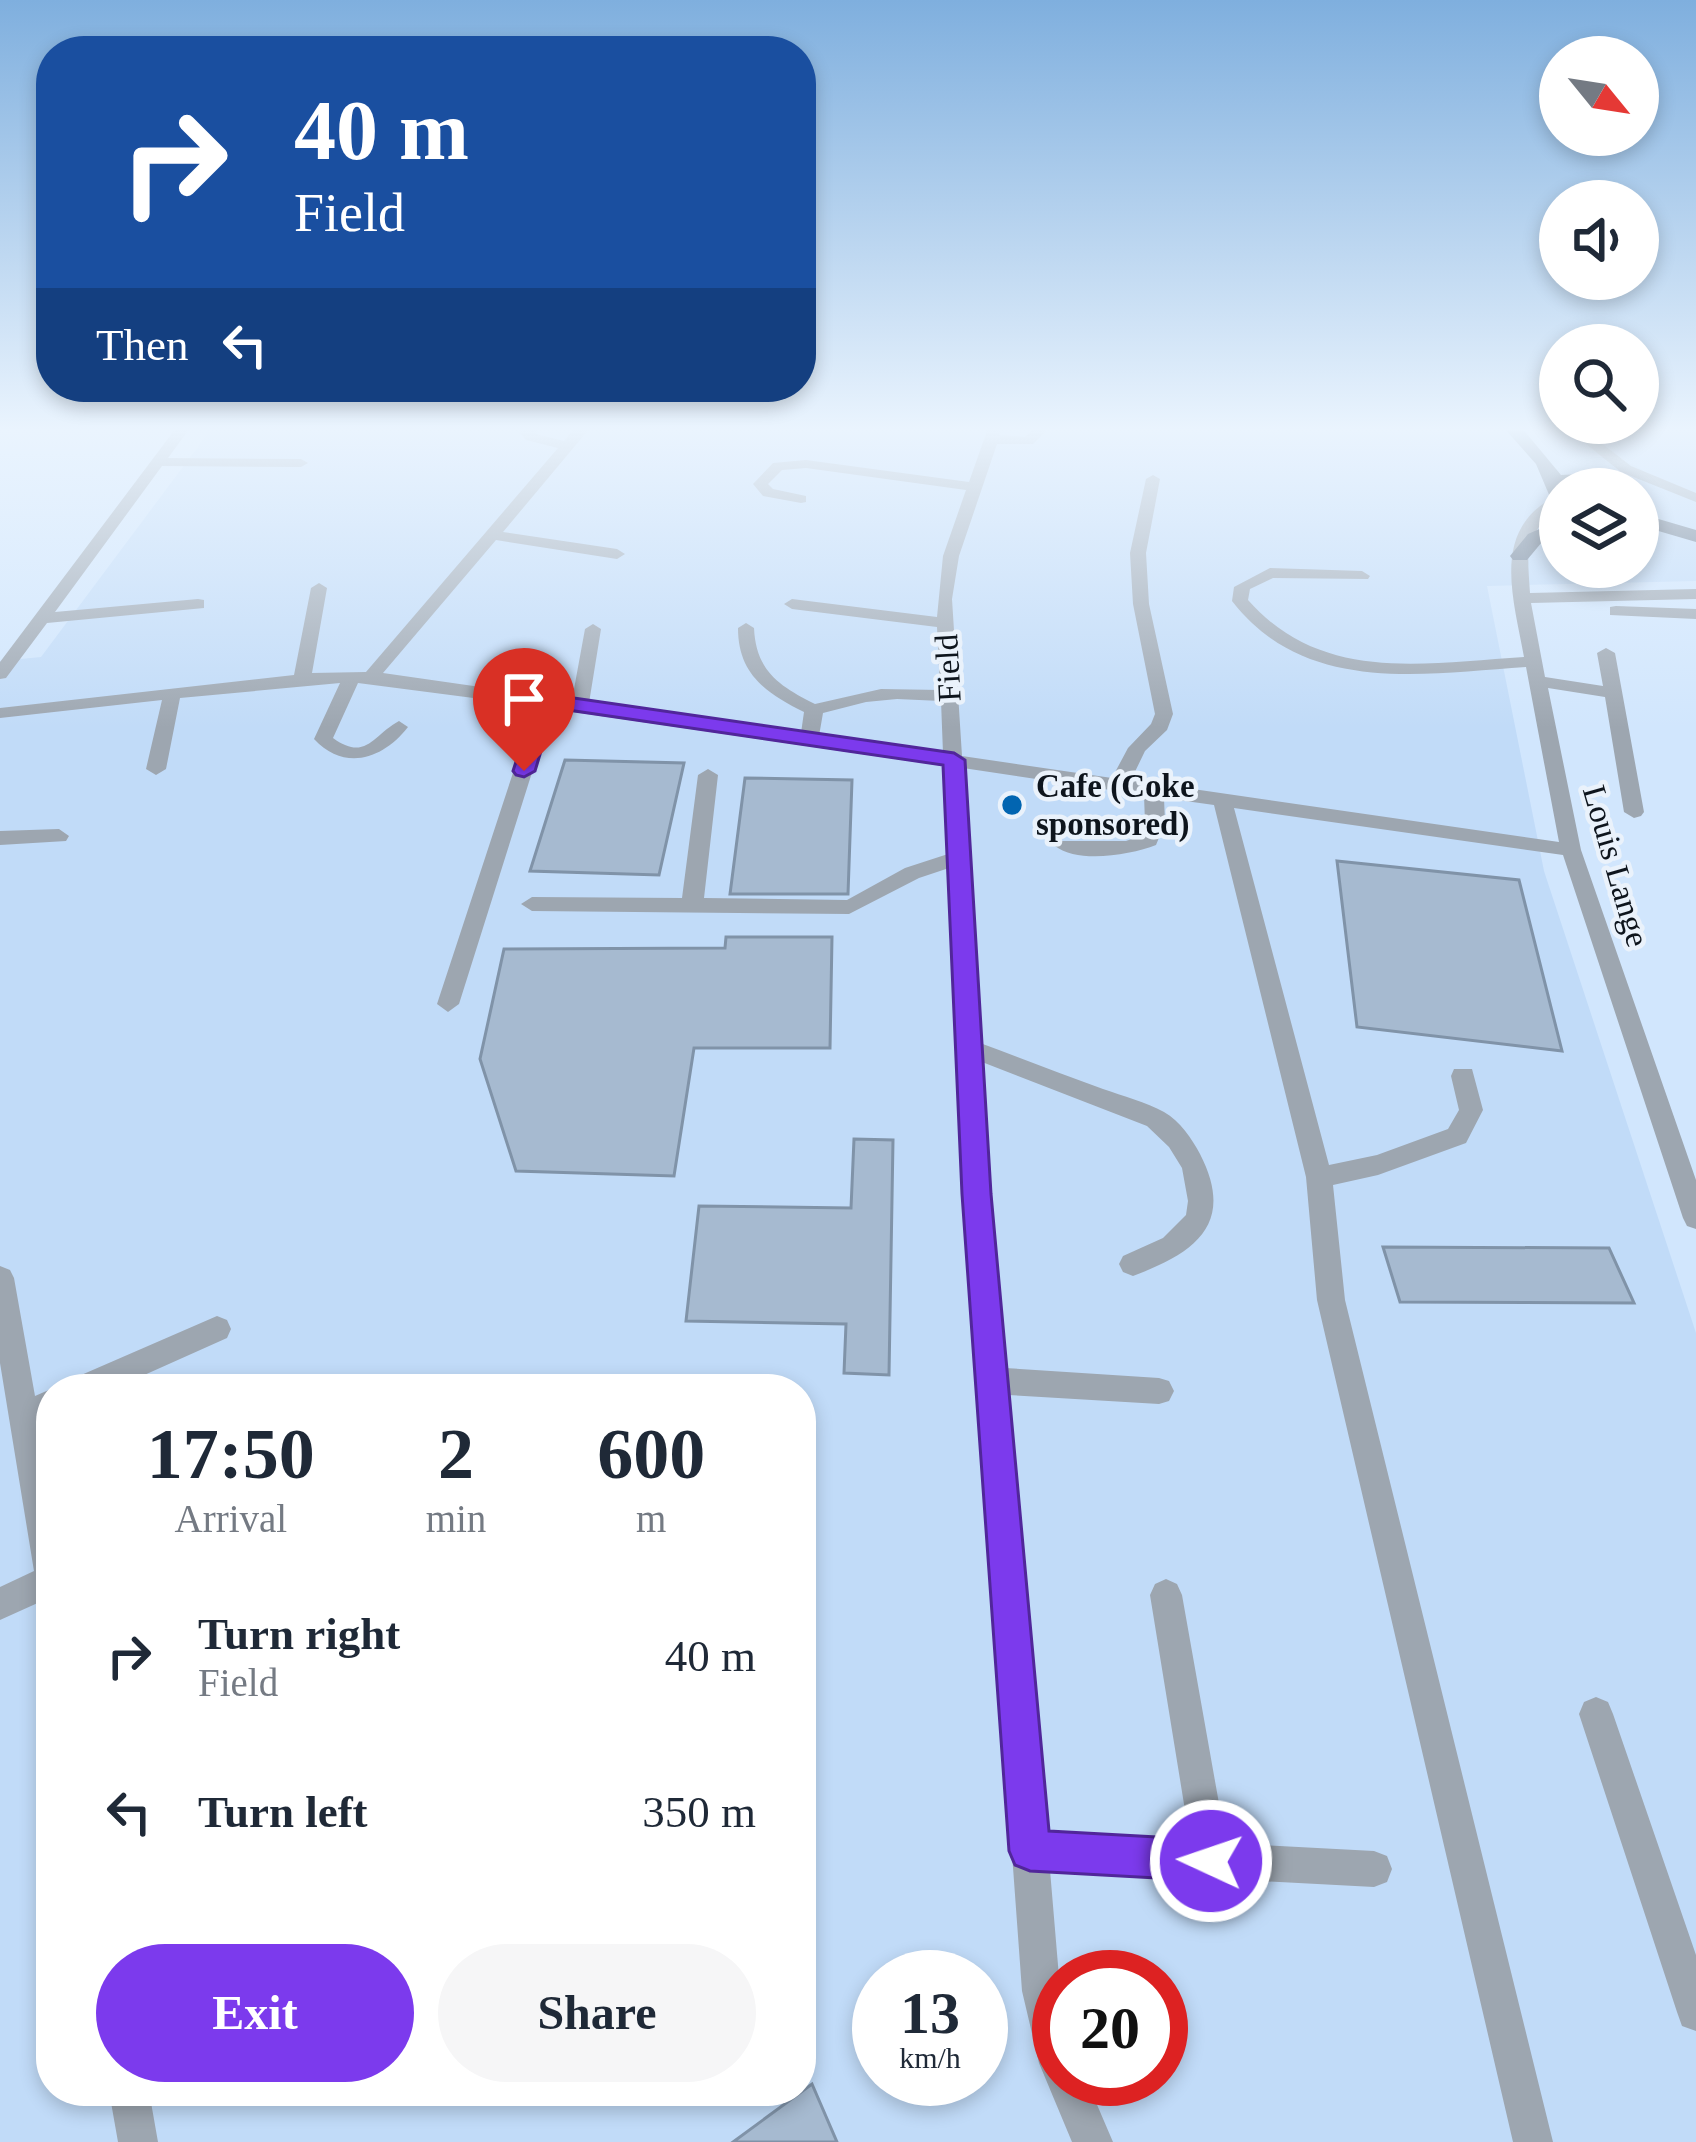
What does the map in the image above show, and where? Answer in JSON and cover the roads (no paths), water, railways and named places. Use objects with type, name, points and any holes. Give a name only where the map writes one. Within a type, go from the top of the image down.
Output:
[{"type":"main road","points":[[1659,529],[1690,537]]},
{"type":"main road","points":[[1520,556],[1539,532]]},
{"type":"street","points":[[0,674],[9,649],[41,618],[109,528]]},
{"type":"street","points":[[398,727],[375,753],[361,755],[344,753],[323,739],[322,733],[362,677],[497,528]]},
{"type":"street","name":"Field","points":[[961,528],[946,578],[946,623],[976,1194],[995,1381],[1038,1950]]},
{"type":"street","points":[[1119,784],[1137,748],[1160,726],[1164,715],[1142,604],[1138,554],[1143,528]]},
{"type":"street","name":"Louis Lange","points":[[1527,528],[1519,544],[1523,602],[1571,850],[1696,1218]]},
{"type":"street","points":[[491,535],[617,554]]},
{"type":"street","points":[[1362,576],[1262,574],[1242,586],[1240,602],[1252,620],[1274,638],[1339,662],[1380,668],[1537,672],[1612,693]]},
{"type":"street","points":[[302,680],[319,588]]},
{"type":"street","points":[[1523,602],[1696,594]]},
{"type":"street","points":[[1523,602],[1696,614]]},
{"type":"street","points":[[41,618],[198,604]]},
{"type":"street","points":[[792,604],[946,623]]},
{"type":"street","points":[[746,628],[748,663],[762,682],[814,710],[868,692],[950,696]]},
{"type":"street","points":[[580,705],[593,629]]},
{"type":"street","points":[[1606,653],[1634,812]]},
{"type":"street","points":[[0,713],[362,677],[809,737],[1571,850]]},
{"type":"street","points":[[156,769],[172,694]]},
{"type":"street","points":[[448,1004],[546,700]]},
{"type":"street","points":[[809,737],[814,710]]},
{"type":"street","points":[[692,906],[708,775]]},
{"type":"street","points":[[1065,846],[1129,848],[1149,839],[1155,823],[1154,789]]},
{"type":"street","points":[[1222,799],[1319,1177],[1331,1300],[1533,2142]]},
{"type":"street","points":[[0,838],[59,836]]},
{"type":"street","points":[[532,904],[849,907],[910,871],[959,859]]},
{"type":"street","points":[[969,1048],[1156,1118],[1176,1132],[1195,1176],[1201,1206],[1197,1220],[1177,1243],[1133,1264]]},
{"type":"street","points":[[1319,1177],[1378,1165],[1457,1136],[1471,1110],[1463,1076]]},
{"type":"street","points":[[0,1278],[36,1398]]},
{"type":"street","points":[[116,1374],[217,1329]]},
{"type":"street","points":[[995,1381],[1159,1391]]},
{"type":"street","points":[[0,1604],[36,1587]]},
{"type":"street","points":[[1166,1595],[1211,1861]]},
{"type":"street","points":[[1596,1714],[1683,1936],[1696,2012]]},
{"type":"street","points":[[1030,1851],[1374,1869]]},
{"type":"street","points":[[132,2106],[138,2142]]},
{"type":"street","points":[[1077,2106],[1093,2142]]},
{"type":"place","name":"Cafe (Coke sponsored)","points":[[1012,805]]}]
